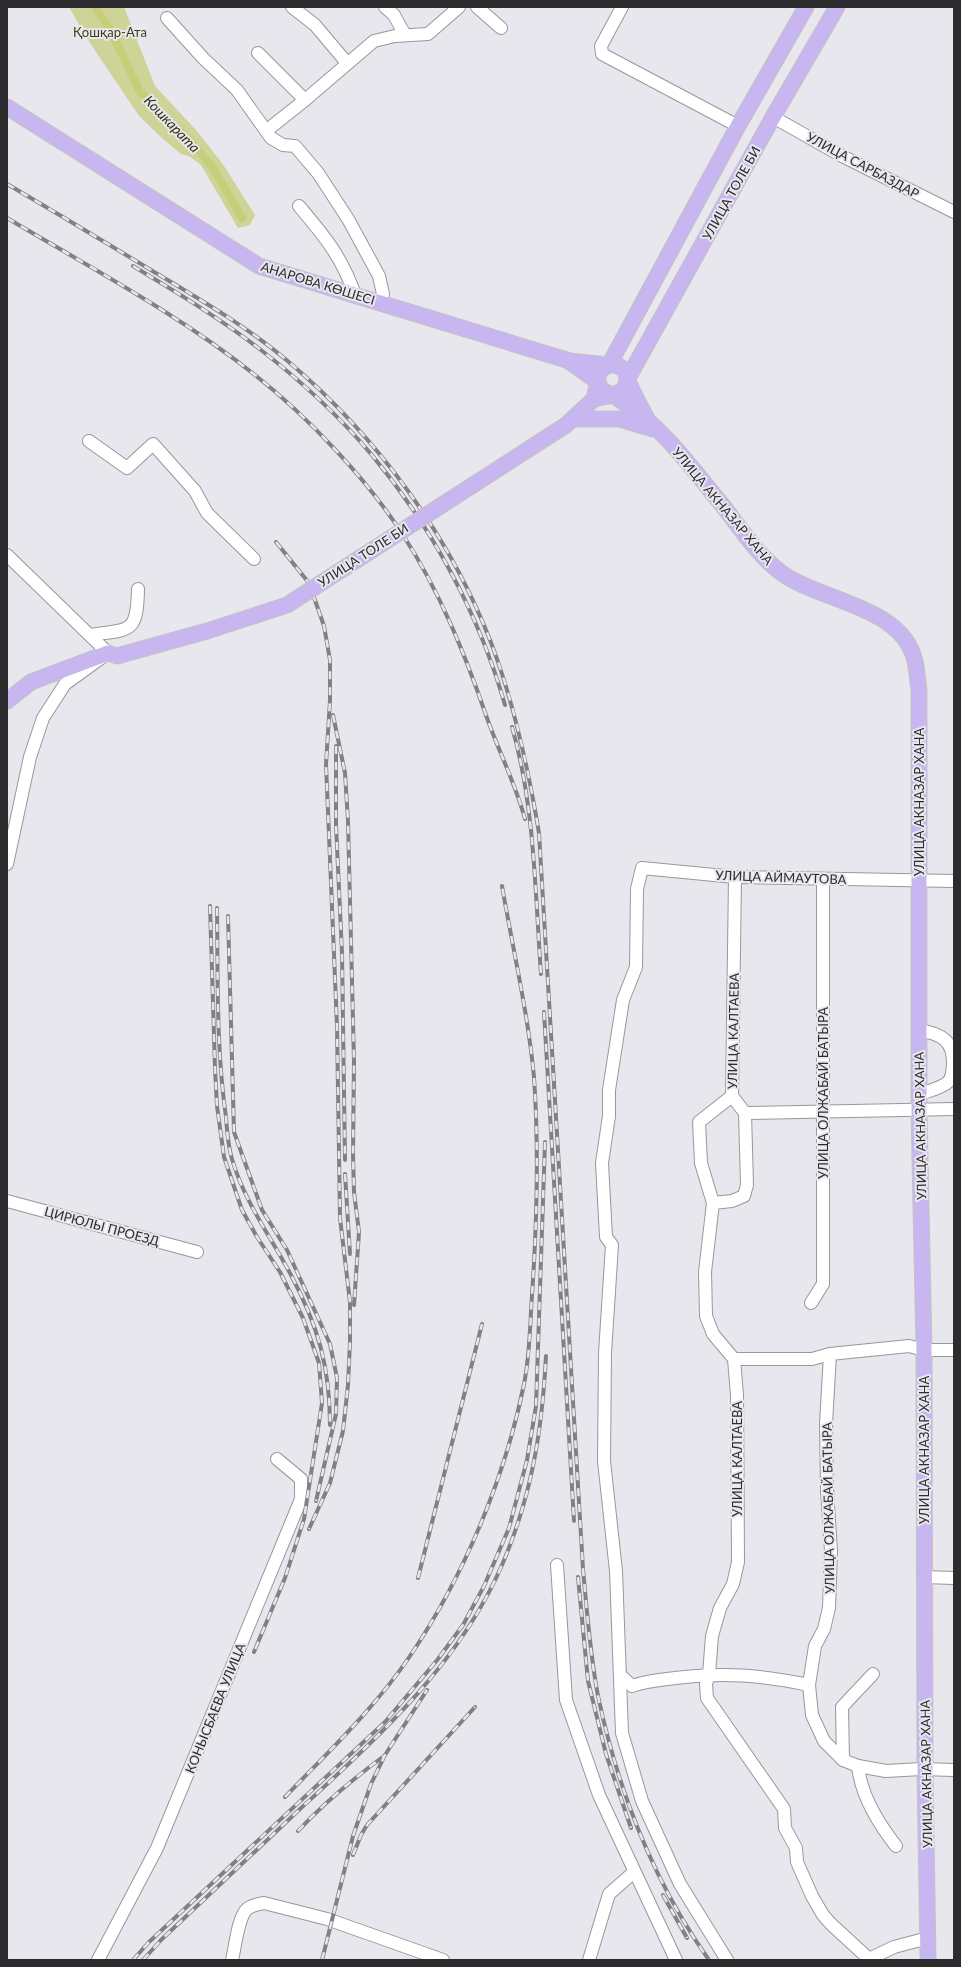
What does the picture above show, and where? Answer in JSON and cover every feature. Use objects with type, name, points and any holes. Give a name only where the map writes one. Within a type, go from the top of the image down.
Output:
[{"type":"main road","name":"УЛИЦА ТОЛЕ БИ","points":[[609,365],[738,126],[806,7]]},
{"type":"main road","name":"УЛИЦА ТОЛЕ БИ","points":[[628,380],[773,117],[837,7]]},
{"type":"main road","points":[[750,105],[773,117]]},
{"type":"main road","name":"АНАРОВА КӨШЕСІ","points":[[7,108],[259,266],[570,361]]},
{"type":"main road","points":[[570,361],[609,365],[618,366],[623,369],[628,380],[624,390],[613,395],[594,399],[598,376],[601,370],[609,365]]},
{"type":"main road","points":[[570,361],[598,382],[603,392],[613,395]]},
{"type":"main road","name":"УЛИЦА АКНАЗАР ХАНА","points":[[628,380],[652,425]]},
{"type":"main road","name":"УЛИЦА АКНАЗАР ХАНА","points":[[613,395],[652,425],[684,457],[761,554],[783,574],[797,583],[842,600],[884,620],[898,631],[909,645],[915,661],[919,691],[919,1110],[924,1350],[923,1769],[928,1960]]},
{"type":"main road","name":"УЛИЦА ТОЛЕ БИ","points":[[7,701],[31,682],[112,654],[207,631],[287,605],[440,504],[569,422],[594,399]]},
{"type":"main road","points":[[569,422],[620,419],[652,425]]},
{"type":"street","points":[[292,7],[315,25],[347,63]]},
{"type":"street","points":[[385,7],[394,15],[405,35]]},
{"type":"street","points":[[266,131],[377,39],[405,35],[428,34],[459,7]]},
{"type":"street","points":[[477,7],[501,28]]},
{"type":"street","points":[[622,7],[601,46],[602,54],[738,126]]},
{"type":"street","points":[[167,18],[203,58],[236,90],[272,138],[283,145],[295,146],[318,174],[348,219],[379,276],[383,294],[380,303]]},
{"type":"street","points":[[258,52],[305,100]]},
{"type":"street","name":"УЛИЦА САРБАЗДАР","points":[[773,117],[842,156],[954,212]]},
{"type":"street","points":[[299,206],[329,242],[348,275],[355,295]]},
{"type":"street","points":[[89,441],[127,468],[153,444],[195,490],[207,513],[254,559]]},
{"type":"street","points":[[7,555],[90,635],[112,654],[65,684],[43,718],[30,757],[7,864]]},
{"type":"street","points":[[90,635],[118,631],[129,627],[134,623],[137,612],[138,589]]},
{"type":"street","name":"УЛИЦА АЙМАУТОВА","points":[[620,1675],[616,1571],[604,1461],[605,1353],[612,1245],[606,1237],[602,1163],[609,1116],[609,1090],[623,1000],[636,966],[637,889],[642,868],[735,877],[920,882],[954,881]]},
{"type":"street","name":"УЛИЦА КАЛТАЕВА","points":[[735,877],[732,1096],[745,1113]]},
{"type":"street","name":"УЛИЦА ОЛЖАБАЙ БАТЫРА","points":[[811,1303],[823,1284],[823,879]]},
{"type":"street","points":[[919,1030],[941,1036],[949,1044],[954,1054],[952,1076],[949,1081],[920,1094]]},
{"type":"street","points":[[732,1096],[699,1122],[701,1163],[713,1203],[705,1272],[706,1316],[713,1334],[734,1359],[812,1359],[830,1354],[909,1346],[924,1350],[954,1350]]},
{"type":"street","points":[[713,1203],[732,1201],[744,1196],[747,1185],[745,1113],[954,1109]]},
{"type":"street","name":"ЦИРЮЛЫ ПРОЕЗД","points":[[7,1201],[197,1252]]},
{"type":"street","name":"УЛИЦА ОЛЖАБАЙ БАТЫРА","points":[[830,1354],[826,1424],[827,1490],[832,1551],[829,1608],[824,1629],[815,1646],[810,1685],[812,1715],[824,1741],[842,1760],[858,1766],[886,1771],[923,1769],[954,1770]]},
{"type":"street","name":"УЛИЦА КАЛТАЕВА","points":[[734,1359],[737,1395],[738,1562],[733,1584],[720,1608],[712,1636],[709,1674],[706,1684],[707,1698],[784,1809],[785,1828],[796,1848],[797,1862],[812,1896],[823,1915],[831,1924],[869,1960],[894,1947],[928,1938]]},
{"type":"street","name":"КОНЫСБАЕВА УЛИЦА","points":[[98,1960],[157,1848],[300,1499],[301,1479],[277,1459]]},
{"type":"street","points":[[557,1565],[566,1700],[599,1794],[676,1960]]},
{"type":"street","points":[[924,1578],[954,1578]]},
{"type":"street","points":[[620,1675],[632,1686],[645,1682],[709,1674],[756,1675],[810,1685]]},
{"type":"street","points":[[842,1760],[842,1708],[873,1674]]},
{"type":"street","points":[[620,1675],[622,1733],[642,1800],[680,1884],[727,1960]]},
{"type":"street","points":[[858,1766],[859,1778],[879,1824],[896,1846]]},
{"type":"street","points":[[589,1960],[609,1894],[634,1872]]},
{"type":"street","points":[[232,1960],[241,1919],[246,1910],[253,1905],[264,1903],[327,1920],[443,1960]]},
{"type":"green space","name":"Қошқар-Ата","points":[[69,7],[124,7],[155,86],[195,129],[222,163],[255,215],[250,225],[238,228],[201,165],[189,156],[181,154],[139,116],[86,37]]},
{"type":"waterway","name":"Кошкарата","points":[[95,7],[110,29],[139,90],[163,117],[188,138],[213,168],[242,218]]},
{"type":"railway","points":[[7,184],[240,325],[290,363],[322,392],[381,455],[432,526],[454,563],[490,640],[499,663],[513,711],[530,784],[539,833],[583,1569],[595,1680],[606,1731],[616,1766],[640,1834],[671,1899],[709,1960]]},
{"type":"railway","points":[[7,218],[134,292],[226,353],[275,391],[295,409],[335,449],[354,471],[372,492],[403,535],[440,601],[470,670],[525,819]]},
{"type":"railway","points":[[133,266],[182,296],[261,350],[319,399],[371,454],[414,511],[451,573],[482,638],[505,705]]},
{"type":"railway","points":[[276,542],[309,583],[324,626],[330,660],[330,701],[326,764],[337,1026],[340,1218],[350,1302],[350,1342],[348,1385],[343,1431],[330,1483],[309,1529]]},
{"type":"railway","points":[[333,715],[345,773],[348,821],[354,1061],[354,1192],[359,1232],[354,1305]]},
{"type":"railway","points":[[512,727],[520,757],[530,819],[541,974]]},
{"type":"railway","points":[[336,746],[336,825],[342,953],[345,1160]]},
{"type":"railway","points":[[285,1797],[382,1694],[410,1656],[430,1625],[465,1560],[480,1525],[506,1455],[516,1419],[528,1362],[530,1340],[536,1213],[536,1104],[528,1029],[502,886]]},
{"type":"railway","points":[[210,906],[217,1106],[224,1157],[242,1210],[257,1237],[280,1272],[303,1318],[319,1363],[322,1403],[304,1519],[285,1578],[254,1652]]},
{"type":"railway","points":[[217,908],[219,1039],[228,1138],[232,1159],[243,1190],[291,1275],[315,1330],[325,1365],[328,1384],[330,1425]]},
{"type":"railway","points":[[228,916],[234,1132],[262,1210],[287,1250],[330,1344],[337,1378],[336,1414],[316,1501]]},
{"type":"railway","points":[[544,1012],[574,1521]]},
{"type":"railway","points":[[133,1960],[149,1942],[385,1722],[438,1659],[463,1625],[484,1586],[509,1528],[527,1460],[536,1406],[545,1142]]},
{"type":"railway","points":[[345,1174],[350,1254]]},
{"type":"railway","points":[[418,1578],[482,1324]]},
{"type":"railway","points":[[143,1960],[161,1940],[386,1727],[414,1698],[463,1635],[484,1601],[502,1565],[521,1513],[534,1462],[538,1437],[542,1410],[546,1356]]},
{"type":"railway","points":[[578,1577],[588,1681],[606,1754],[631,1828]]},
{"type":"railway","points":[[322,1960],[353,1836],[371,1784],[385,1755],[427,1690]]},
{"type":"railway","points":[[353,1855],[361,1835],[367,1825],[475,1707]]},
{"type":"railway","points":[[298,1831],[339,1792],[384,1756]]},
{"type":"railway","points":[[663,1895],[687,1938]]}]
